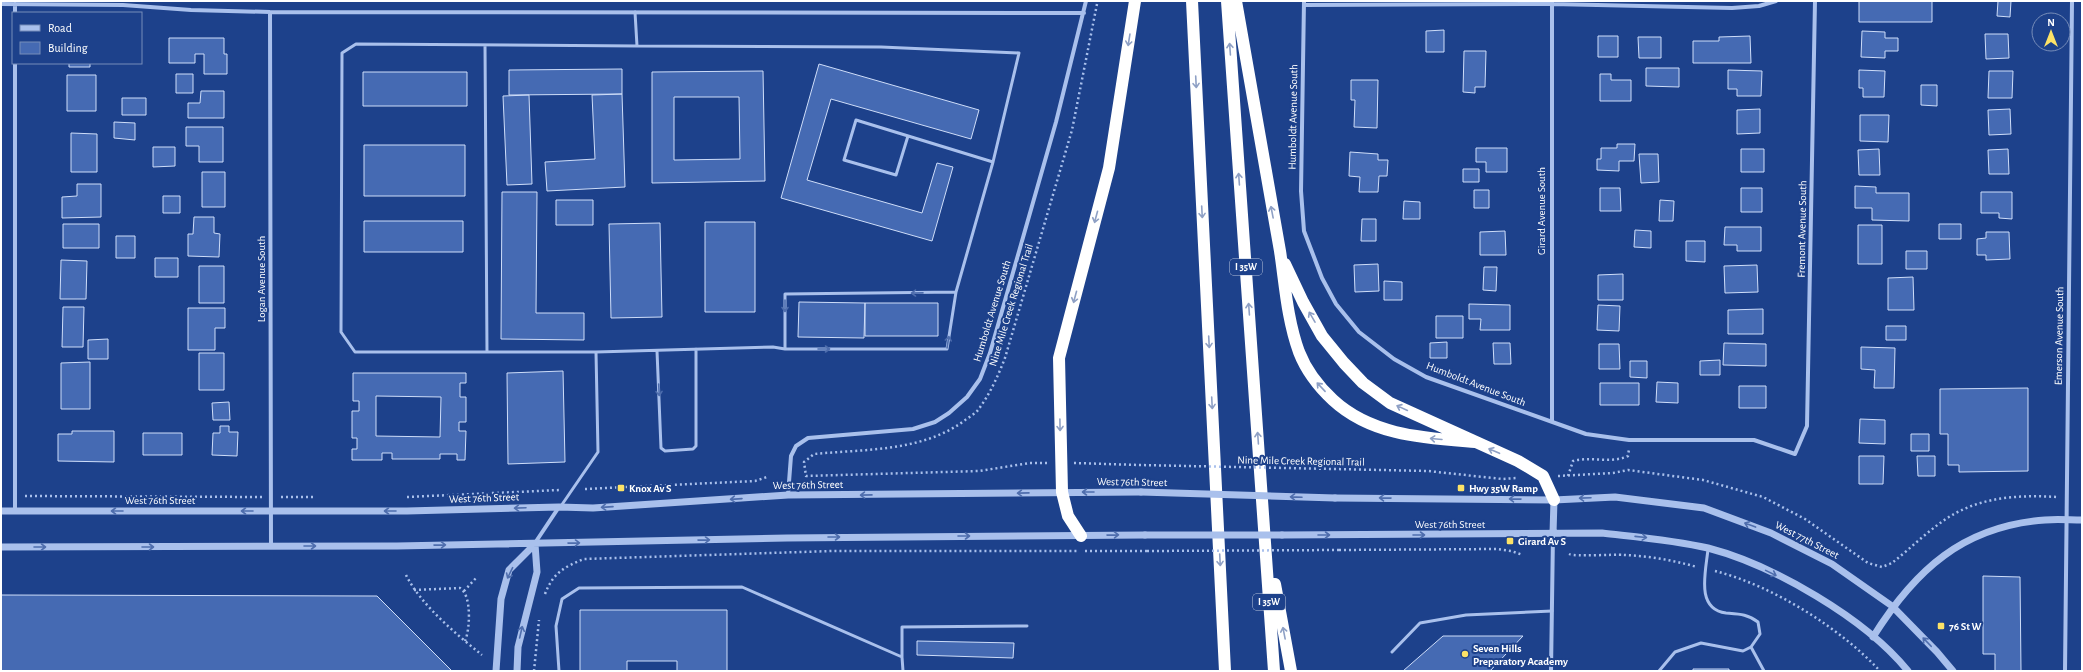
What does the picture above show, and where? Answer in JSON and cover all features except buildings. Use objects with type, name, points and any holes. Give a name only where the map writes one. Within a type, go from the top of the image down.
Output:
[{"type":"highway","points":[[1081,536],[1068,516],[1062,492],[1059,358],[1109,168],[1135,1]]},
{"type":"highway","points":[[1192,1],[1225,671]]},
{"type":"highway","name":"I 35W","points":[[1227,1],[1274,671]]},
{"type":"highway","points":[[1236,1],[1280,250],[1290,322],[1299,352],[1312,378],[1334,401],[1353,415],[1385,430],[1417,438],[1475,442]]},
{"type":"highway","points":[[1280,250],[1303,302],[1322,336],[1344,364],[1363,383],[1390,403],[1518,461],[1543,476],[1554,500]]},
{"type":"highway","points":[[1265,533],[1292,671]]},
{"type":"street","name":"Humboldt Avenue South","points":[[788,496],[791,456],[796,446],[808,438],[913,429],[935,422],[949,413],[967,397],[980,379],[990,353],[1050,145],[1086,1]]},
{"type":"street","points":[[1304,3],[1552,3],[1732,8],[1759,6],[1776,1]]},
{"type":"street","name":"Fremont Avenue South","points":[[1794,454],[1807,426],[1815,1]]},
{"type":"street","name":"Emerson Avenue South","points":[[2065,671],[2072,1]]},
{"type":"street","name":"Humboldt Avenue South","points":[[1304,3],[1302,212],[1304,231],[1310,250],[1336,304],[1359,332],[1394,359],[1426,377],[1586,434],[1629,440],[1754,440],[1794,454]]},
{"type":"street","name":"Girard Avenue South","points":[[1552,3],[1552,422]]},
{"type":"street","points":[[1,4],[123,5],[191,10],[270,12],[635,11],[1084,13]]},
{"type":"street","points":[[15,4],[15,12]]},
{"type":"street","name":"Logan Avenue South","points":[[270,12],[271,546]]},
{"type":"street","points":[[15,64],[15,511]]},
{"type":"street","name":"West 76th Street","points":[[1,511],[407,511],[559,507],[593,508],[788,496],[1062,492],[1141,492],[1335,498],[1554,500],[1615,497]]},
{"type":"street","name":"West 77th Street","points":[[1615,497],[1704,508],[1771,533],[1832,564],[1892,606],[1937,652],[1953,671]]},
{"type":"street","points":[[1551,671],[1554,500]]},
{"type":"street","points":[[496,671],[501,599],[509,570],[535,544],[559,507]]},
{"type":"street","points":[[1873,637],[1892,606],[1923,572],[1954,548],[1969,540],[2005,526],[2046,519],[2082,520]]},
{"type":"street","name":"West 76th Street","points":[[1,547],[535,544],[787,538],[1602,533],[1655,539],[1708,548]]},
{"type":"street","points":[[516,671],[518,647],[537,572],[535,544]]},
{"type":"street","points":[[1708,548],[1758,567],[1810,592],[1846,615],[1899,659],[1908,671]]},
{"type":"lane","points":[[635,11],[637,46]]},
{"type":"lane","points":[[356,44],[485,45],[881,47],[1019,53],[993,162],[956,292],[947,350],[785,349],[773,347],[596,352],[355,352],[341,332],[342,53],[356,44]]},
{"type":"lane","points":[[485,45],[487,352]]},
{"type":"lane","points":[[908,136],[896,175],[844,160],[856,120],[993,162]]},
{"type":"lane","points":[[785,349],[785,294],[956,292]]},
{"type":"lane","points":[[657,351],[661,448],[665,451],[694,449],[696,446],[696,350]]},
{"type":"lane","points":[[559,507],[598,452],[596,352]]},
{"type":"lane","points":[[1659,671],[1675,652],[1701,643],[1743,651],[1751,647],[1760,634],[1758,622],[1750,616],[1718,612],[1712,608],[1704,592],[1708,548]]},
{"type":"lane","points":[[560,671],[556,626],[562,599],[579,588],[742,587],[902,657]]},
{"type":"lane","points":[[1392,652],[1420,623],[1466,615],[1552,611]]},
{"type":"lane","points":[[903,671],[902,628],[1027,626]]},
{"type":"lane","points":[[1751,647],[1764,671]]},
{"type":"path","name":"Nine Mile Creek Regional Trail","points":[[1030,463],[979,471],[806,476],[804,462],[814,454],[916,444],[938,437],[978,411],[993,387],[1005,358],[1072,130],[1098,5],[1091,1]]},
{"type":"path","points":[[1629,440],[1628,456],[1621,460],[1581,458],[1573,461],[1568,476],[1614,473],[1628,470],[1703,480],[1755,495],[1805,519],[1868,563],[1882,567],[1892,563],[1952,515],[1966,508],[2015,496],[2066,497]]},
{"type":"path","name":"Nine Mile Creek Regional Trail","points":[[1080,464],[1428,471],[1502,479],[1521,477]]},
{"type":"path","points":[[403,498],[755,481],[768,477]]},
{"type":"path","points":[[15,496],[315,497]]},
{"type":"path","points":[[543,601],[551,580],[566,566],[584,559],[832,551],[1497,549],[1511,550],[1523,555]]},
{"type":"path","points":[[1569,554],[1573,556],[1594,554],[1669,559],[1723,573],[1772,593],[1828,627],[1870,660],[1880,671]]},
{"type":"path","points":[[406,575],[414,590],[465,642],[482,655]]},
{"type":"path","points":[[464,591],[476,578]]},
{"type":"path","points":[[414,590],[460,588],[464,591],[468,598],[468,635],[465,642]]},
{"type":"path","points":[[534,671],[536,633],[540,614]]},
{"type":"place","name":"Knox Av S","points":[[621,488]]},
{"type":"place","name":"Hwy 35W Ramp","points":[[1461,488]]},
{"type":"place","name":"Girard Av S","points":[[1510,541]]},
{"type":"place","name":"76 St W","points":[[1941,626]]},
{"type":"place","name":"Seven Hills Preparatory Academy","points":[[1465,654]]}]
